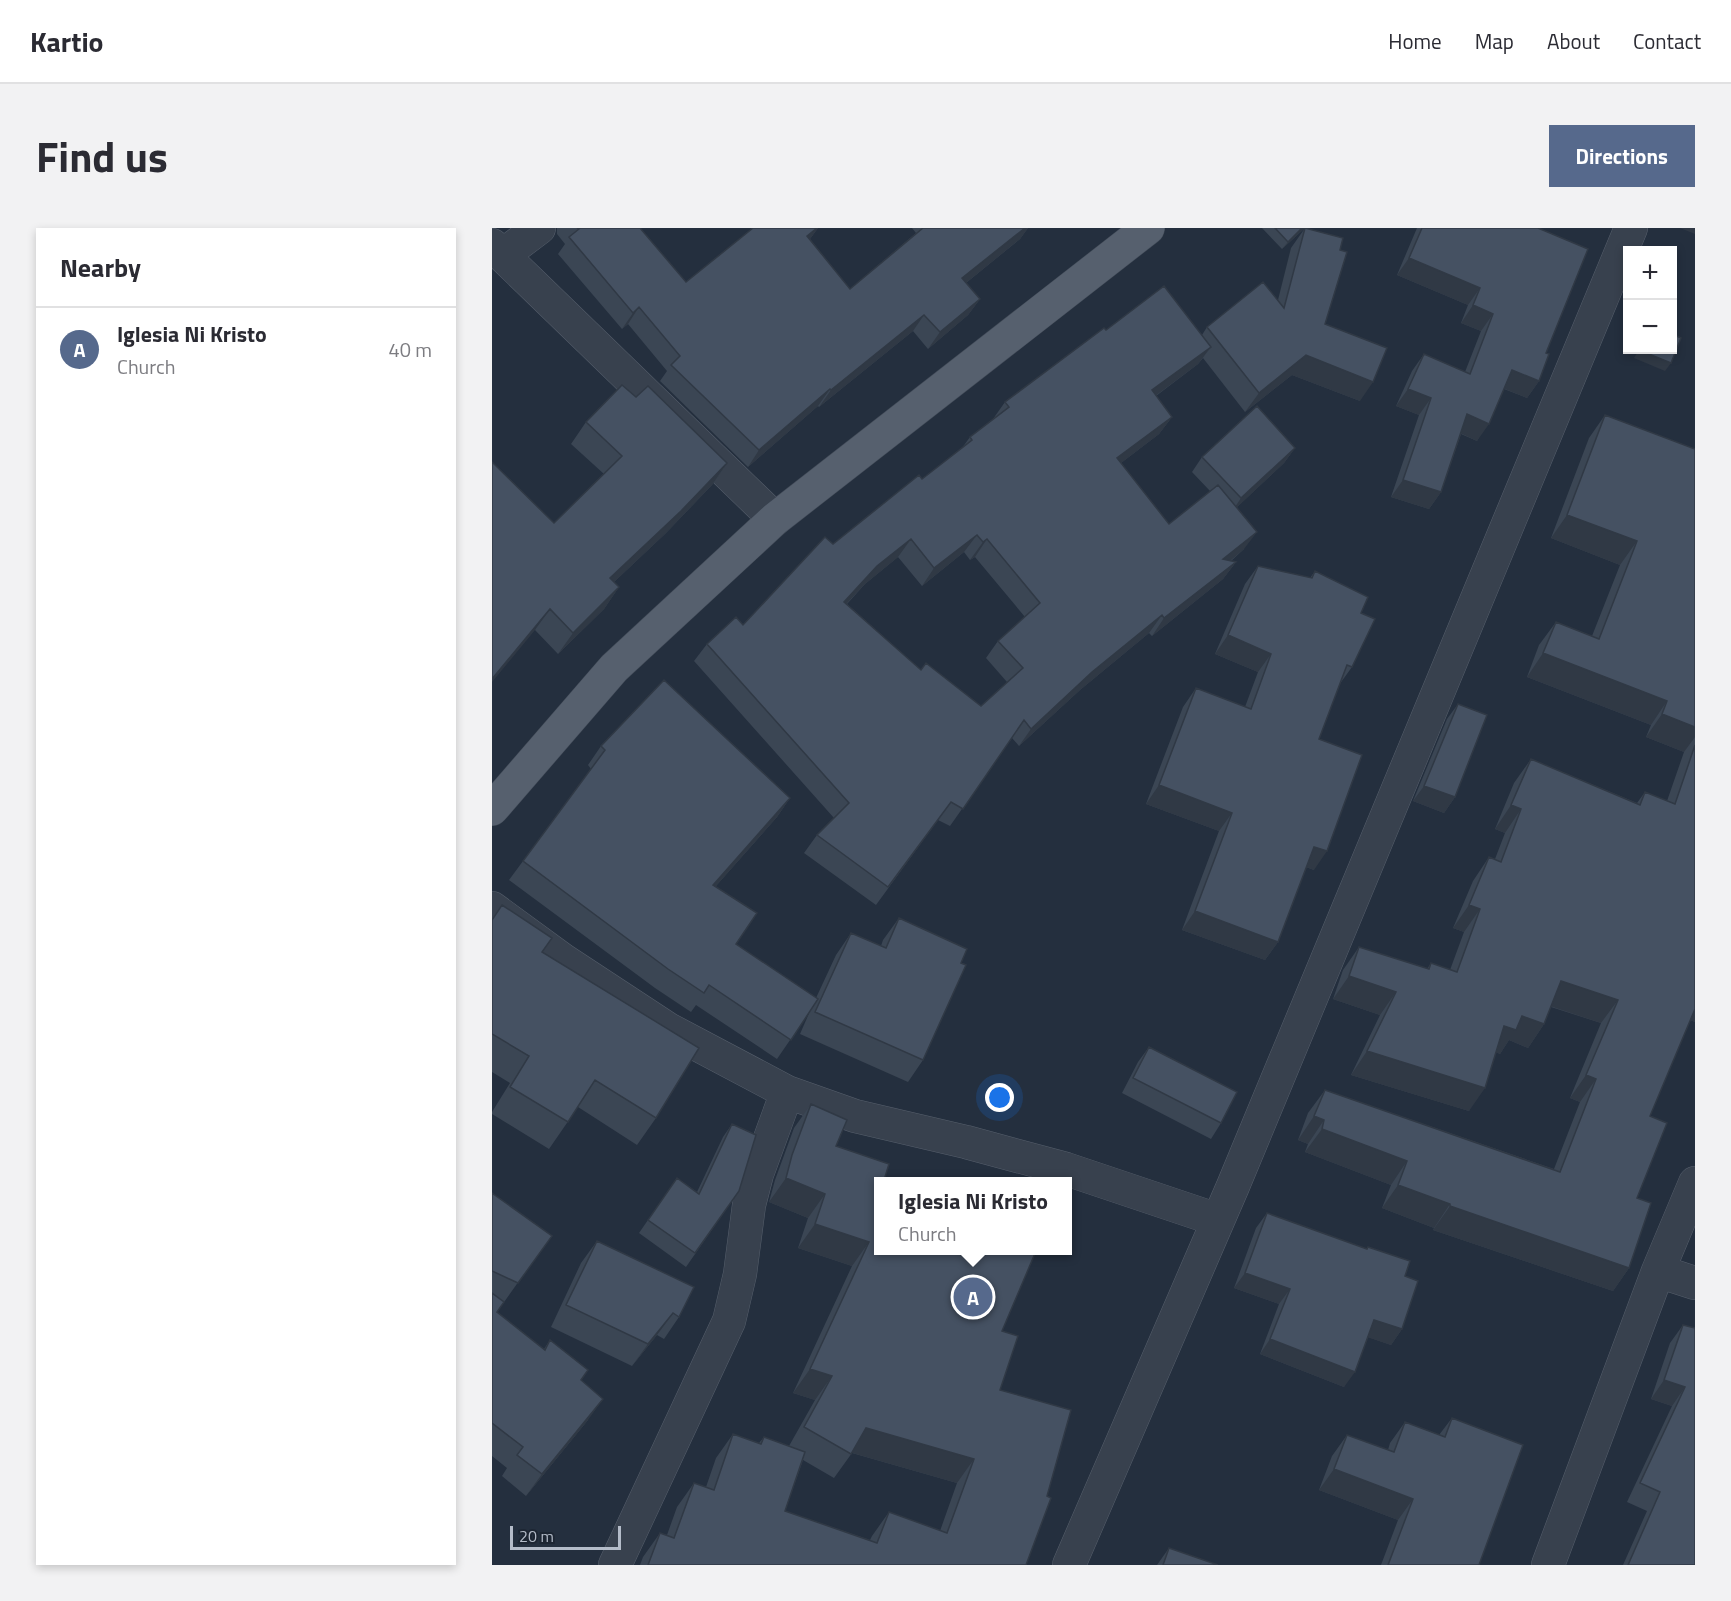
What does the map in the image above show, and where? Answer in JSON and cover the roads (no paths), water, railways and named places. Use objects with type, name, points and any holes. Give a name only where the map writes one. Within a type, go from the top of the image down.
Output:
[{"type":"main road","points":[[492,808],[614,668],[775,519],[1148,228]]},
{"type":"street","points":[[538,228],[497,250],[775,519]]},
{"type":"street","points":[[1069,1565],[1218,1220],[1631,228]]},
{"type":"street","points":[[492,908],[562,960],[668,1029],[787,1092],[855,1116],[966,1142],[1066,1169],[1218,1220]]},
{"type":"street","points":[[615,1565],[729,1321],[740,1275],[749,1205],[757,1174],[787,1092]]},
{"type":"street","points":[[1548,1565],[1658,1271],[1695,1183]]},
{"type":"street","points":[[1658,1271],[1695,1283]]},
{"type":"place","name":"Iglesia Ni Kristo","points":[[973,1297]]}]
